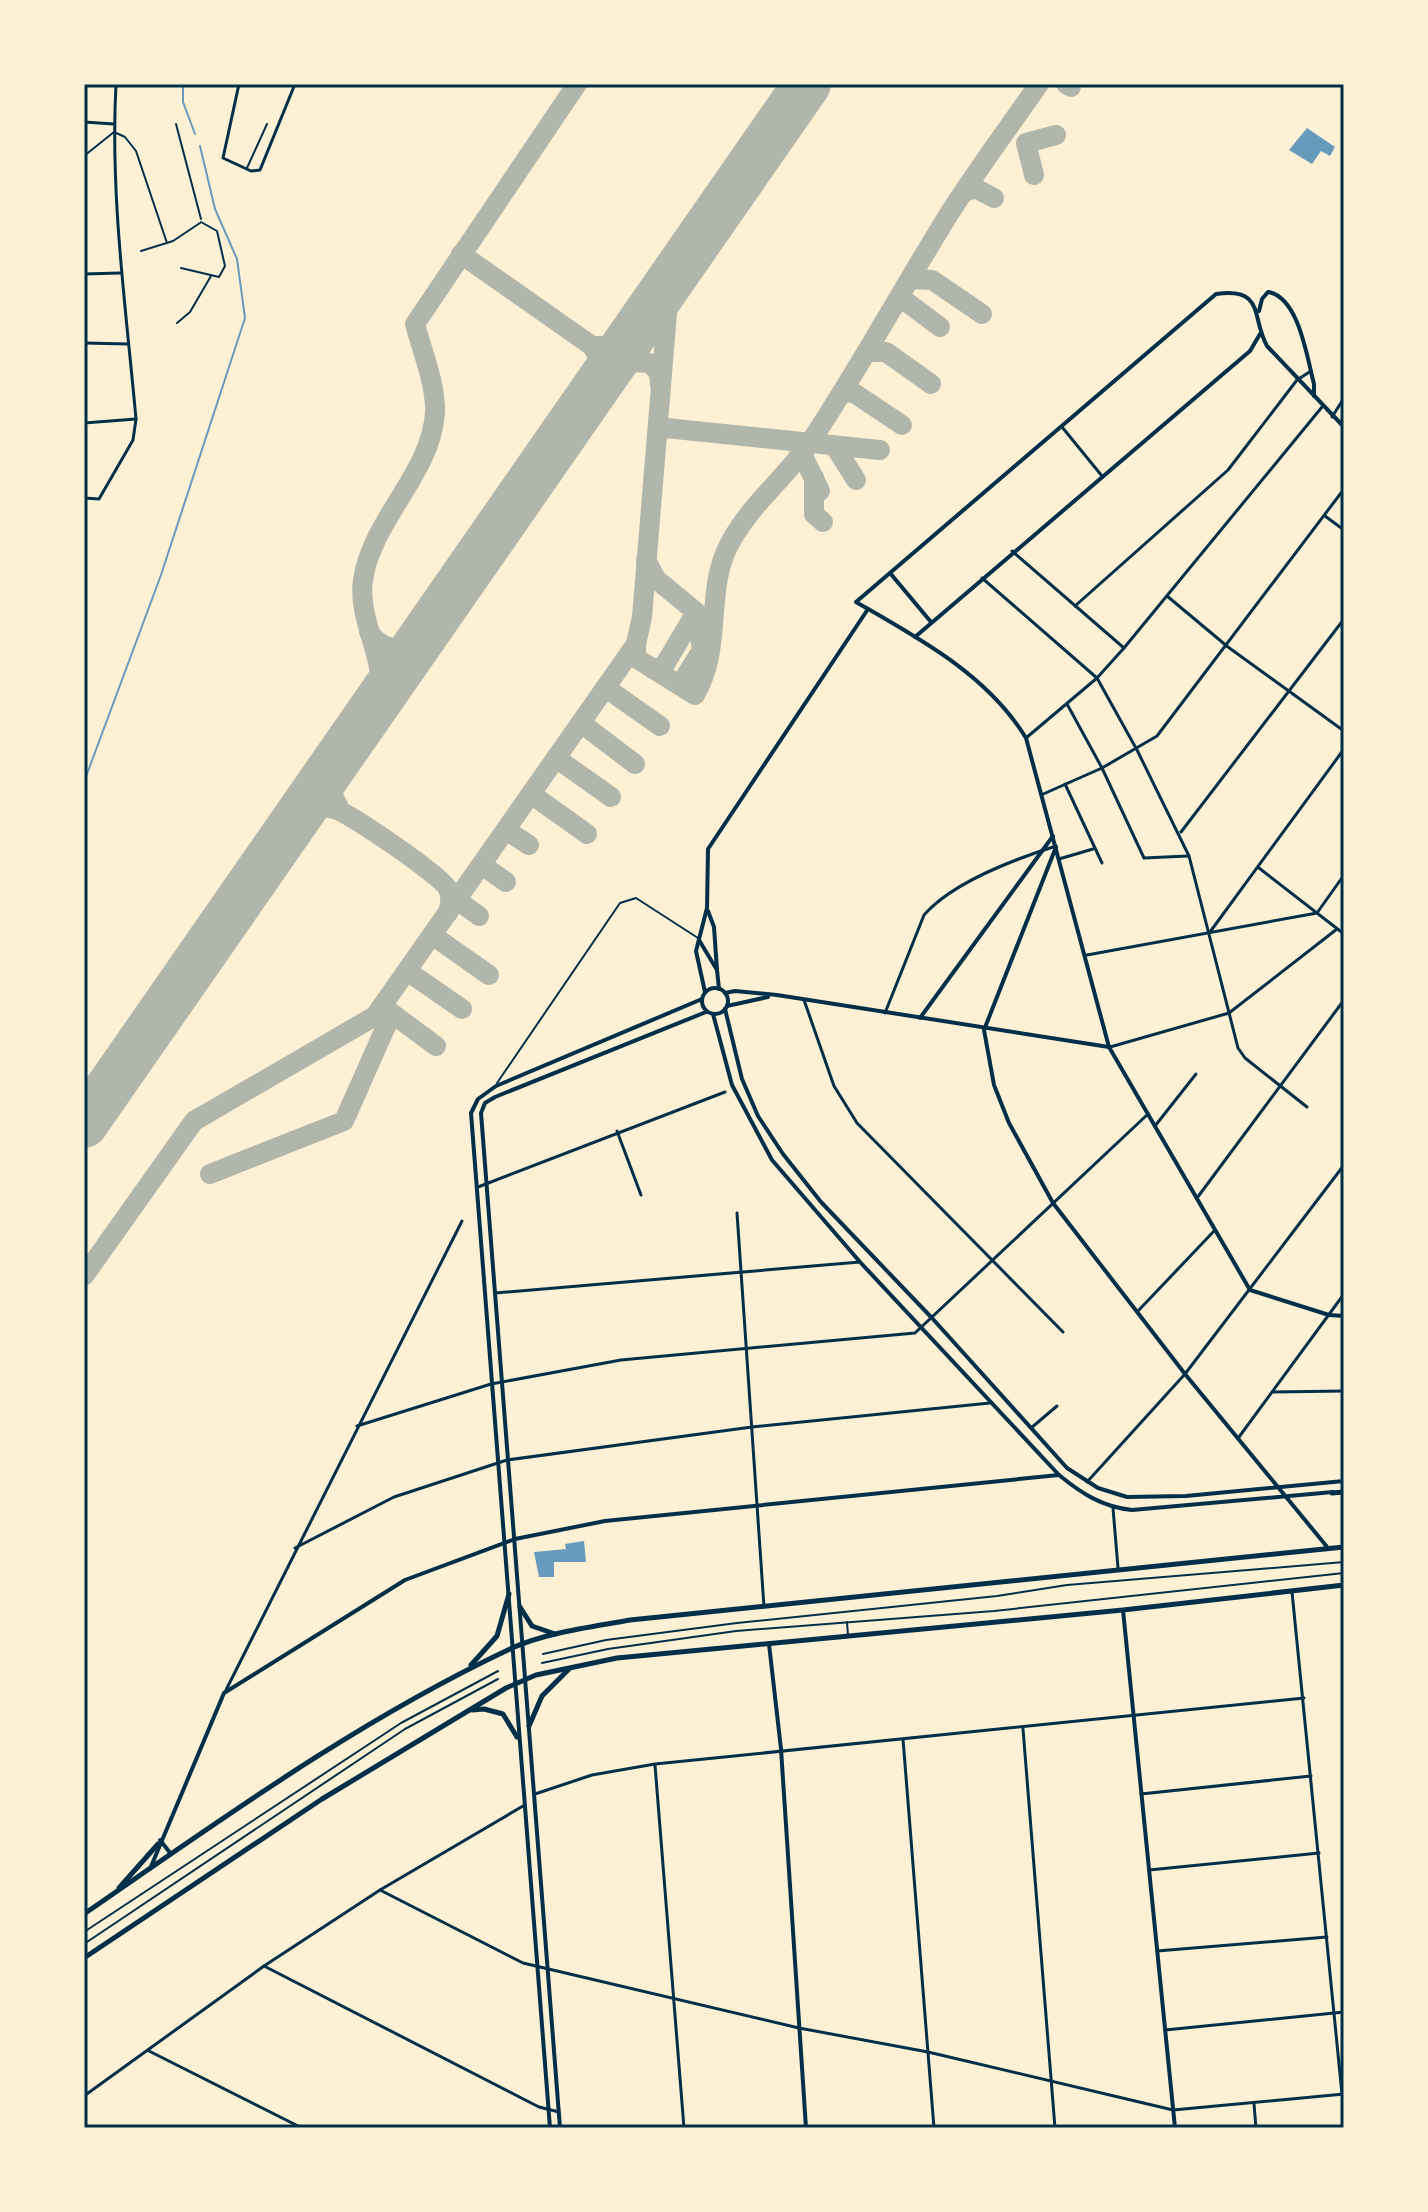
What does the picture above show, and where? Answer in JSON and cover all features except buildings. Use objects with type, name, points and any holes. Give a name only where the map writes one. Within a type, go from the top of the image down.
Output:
[{"type":"highway","points":[[1332,1493],[1344,1492]]},
{"type":"highway","points":[[84,1914],[395,1708],[464,1671],[522,1645],[630,1620],[1344,1547]]},
{"type":"highway","points":[[84,1958],[322,1799],[467,1710],[525,1679],[574,1666],[769,1642],[1123,1610],[1344,1585]]},
{"type":"highway","points":[[464,1671],[482,1656],[497,1636],[509,1594]]},
{"type":"highway","points":[[520,1607],[526,1621],[537,1630],[560,1634]]},
{"type":"highway","points":[[529,1726],[542,1696],[574,1666]]},
{"type":"highway","points":[[467,1710],[484,1709],[503,1714],[517,1737]]},
{"type":"highway","points":[[116,1892],[133,1868],[159,1842]]},
{"type":"street","points":[[84,498],[99,499],[133,440],[136,419],[122,273],[114,132],[116,84]]},
{"type":"street","points":[[239,84],[223,158],[246,169],[260,170],[295,84]]},
{"type":"street","points":[[84,122],[114,124]]},
{"type":"street","points":[[84,274],[122,273]]},
{"type":"street","points":[[1259,313],[1243,295],[1233,291],[1216,294],[856,602],[961,666],[1016,722],[1026,738],[1087,955],[1109,1047],[1250,1290],[1329,1315],[1344,1316]]},
{"type":"street","points":[[1314,396],[1311,371],[1292,313],[1283,299],[1268,292],[1262,299],[1259,313],[1260,334],[1297,380],[1344,427]]},
{"type":"street","points":[[915,637],[1012,551],[1250,351],[1260,334]]},
{"type":"street","points":[[84,343],[129,344]]},
{"type":"street","points":[[1250,351],[1267,346]]},
{"type":"street","points":[[1075,606],[1228,470],[1297,380],[1311,371]]},
{"type":"street","points":[[1332,417],[1344,398]]},
{"type":"street","points":[[1026,738],[1097,678],[1124,648],[1322,407]]},
{"type":"street","points":[[84,423],[136,419]]},
{"type":"street","points":[[1062,427],[1102,476]]},
{"type":"street","points":[[1041,795],[1102,768],[1157,736],[1228,647],[1344,489]]},
{"type":"street","points":[[1325,516],[1344,530]]},
{"type":"street","points":[[1012,551],[1124,648]]},
{"type":"street","points":[[890,573],[931,622]]},
{"type":"street","points":[[982,578],[1097,678],[1180,833],[1189,856],[1238,1048],[1307,1107]]},
{"type":"street","points":[[1167,596],[1228,647],[1344,731]]},
{"type":"street","points":[[706,1012],[702,999],[705,992],[697,964],[698,939],[707,908],[708,849],[868,609]]},
{"type":"street","points":[[1180,833],[1344,619]]},
{"type":"street","points":[[1067,704],[1102,768],[1144,858],[1189,856]]},
{"type":"street","points":[[1210,932],[1344,749]]},
{"type":"street","points":[[1065,784],[1102,863]]},
{"type":"street","points":[[920,1018],[1053,836]]},
{"type":"street","points":[[885,1013],[924,915],[935,903],[1002,866],[1056,846]]},
{"type":"street","points":[[1056,846],[984,1030],[994,1085],[1009,1123],[1053,1203],[1185,1374],[1328,1548]]},
{"type":"street","points":[[1059,859],[1093,849]]},
{"type":"street","points":[[1258,867],[1344,934]]},
{"type":"street","points":[[1087,955],[1317,913],[1344,875]]},
{"type":"street","points":[[707,908],[714,927],[719,989]]},
{"type":"street","points":[[705,992],[719,989],[725,993],[777,995],[984,1030],[1109,1047],[1229,1013],[1337,929]]},
{"type":"street","points":[[698,939],[717,970]]},
{"type":"street","points":[[725,993],[742,1079],[758,1116],[783,1154],[821,1202],[932,1318],[1067,1468],[1113,1494],[1152,1498],[1344,1481]]},
{"type":"street","points":[[560,2128],[481,1113],[485,1103],[495,1097],[706,1012],[713,1014],[777,995]]},
{"type":"street","points":[[550,2128],[517,1737],[509,1594],[496,1463],[471,1113],[478,1099],[496,1086],[702,999]]},
{"type":"street","points":[[804,1000],[834,1086],[857,1123],[1063,1332]]},
{"type":"street","points":[[1197,1198],[1344,1000]]},
{"type":"street","points":[[713,1014],[732,1085],[772,1160],[860,1262],[1059,1475],[1079,1491],[1113,1508],[1153,1509],[1332,1493]]},
{"type":"street","points":[[1155,1126],[1196,1074]]},
{"type":"street","points":[[478,1188],[617,1131],[725,1092]]},
{"type":"street","points":[[357,1426],[491,1384],[621,1360],[905,1336],[923,1329],[990,1261],[1148,1114]]},
{"type":"street","points":[[617,1131],[641,1195]]},
{"type":"street","points":[[1087,1482],[1185,1374],[1344,1165]]},
{"type":"street","points":[[737,1213],[764,1607]]},
{"type":"street","points":[[150,1869],[224,1693],[462,1221]]},
{"type":"street","points":[[1138,1311],[1215,1230]]},
{"type":"street","points":[[495,1293],[742,1275],[860,1262]]},
{"type":"street","points":[[1239,1437],[1344,1294]]},
{"type":"street","points":[[1273,1392],[1344,1391]]},
{"type":"street","points":[[295,1548],[394,1497],[507,1460],[752,1427],[992,1403]]},
{"type":"street","points":[[1031,1428],[1057,1406]]},
{"type":"street","points":[[224,1693],[380,1593],[515,1539],[605,1521],[1059,1475]]},
{"type":"street","points":[[1113,1508],[1118,1570]]},
{"type":"street","points":[[380,1890],[510,1958],[536,1966],[799,2028],[928,2052],[1173,2110],[1343,2094],[1292,1591]]},
{"type":"street","points":[[1123,1610],[1175,2128]]},
{"type":"street","points":[[769,1642],[781,1749],[806,2128]]},
{"type":"street","points":[[535,1794],[592,1775],[655,1764],[1304,1698]]},
{"type":"street","points":[[1022,1728],[1055,2128]]},
{"type":"street","points":[[903,1739],[934,2128]]},
{"type":"street","points":[[655,1764],[684,2128]]},
{"type":"street","points":[[1141,1794],[1311,1776]]},
{"type":"street","points":[[84,2096],[264,1966],[380,1890],[523,1806]]},
{"type":"street","points":[[159,1842],[171,1854]]},
{"type":"street","points":[[1149,1870],[1319,1853]]},
{"type":"street","points":[[1157,1951],[1327,1937]]},
{"type":"street","points":[[264,1966],[549,2111],[559,2112]]},
{"type":"street","points":[[1165,2030],[1344,2012]]},
{"type":"street","points":[[149,2051],[302,2128]]},
{"type":"street","points":[[1254,2104],[1256,2128]]},
{"type":"lane","points":[[176,124],[201,222],[217,231],[225,266],[219,277],[181,268]]},
{"type":"lane","points":[[246,169],[267,124]]},
{"type":"lane","points":[[84,156],[114,132],[125,137],[136,151],[167,243]]},
{"type":"lane","points":[[141,251],[167,243],[201,222]]},
{"type":"lane","points":[[177,323],[196,303],[212,274]]},
{"type":"lane","points":[[495,1097],[496,1086],[620,903],[636,898],[698,939]]},
{"type":"lane","points":[[543,1654],[606,1640],[751,1621],[997,1596],[1067,1585],[1344,1562]]},
{"type":"lane","points":[[542,1663],[608,1649],[736,1631],[1010,1610],[1344,1573]]},
{"type":"lane","points":[[847,1621],[848,1635]]},
{"type":"lane","points":[[84,1932],[401,1723],[498,1671]]},
{"type":"lane","points":[[84,1944],[405,1729],[498,1679]]},
{"type":"water","points":[[1307,128],[1335,147],[1330,156],[1321,151],[1312,164],[1289,150]]},
{"type":"water","points":[[584,1541],[586,1562],[554,1562],[554,1577],[539,1577],[534,1552],[566,1549],[565,1544]]},
{"type":"waterway","points":[[183,84],[183,102],[195,134]]},
{"type":"waterway","points":[[84,782],[161,575],[245,318],[237,259],[215,209],[200,146]]},
{"type":"taxiway","points":[[379,700],[381,685],[364,610],[363,580],[377,537],[423,456],[435,413],[431,379],[415,324],[577,84]]},
{"type":"taxiway","points":[[636,644],[636,658],[695,695],[709,656],[718,579],[730,543],[748,515],[813,438],[949,214],[1039,84]]},
{"type":"taxiway","points":[[1066,84],[1071,87]]},
{"type":"taxiway","points":[[1034,175],[1026,143],[1056,135]]},
{"type":"taxiway","points":[[965,192],[975,188],[994,198]]},
{"type":"taxiway","points":[[461,254],[592,346],[601,362],[599,383]]},
{"type":"taxiway","points":[[84,1276],[194,1121],[375,1016],[636,644],[642,617],[668,301],[676,272]]},
{"type":"taxiway","points":[[911,279],[932,280],[982,314]]},
{"type":"taxiway","points":[[898,301],[908,303],[940,327]]},
{"type":"taxiway","points":[[592,346],[617,346],[632,336]]},
{"type":"taxiway","points":[[867,352],[886,352],[931,384]]},
{"type":"taxiway","points":[[608,370],[632,362],[650,363],[659,373],[660,384]]},
{"type":"taxiway","points":[[843,392],[854,393],[902,425]]},
{"type":"taxiway","points":[[657,434],[666,428],[880,450]]},
{"type":"taxiway","points":[[797,444],[820,491]]},
{"type":"taxiway","points":[[834,445],[856,480]]},
{"type":"taxiway","points":[[814,477],[814,514],[823,522]]},
{"type":"taxiway","points":[[646,560],[656,579],[696,612],[702,650],[683,680],[676,683]]},
{"type":"taxiway","points":[[653,669],[664,666],[696,612]]},
{"type":"taxiway","points":[[369,632],[380,643],[394,648],[421,639]]},
{"type":"taxiway","points":[[606,688],[660,726]]},
{"type":"taxiway","points":[[581,723],[635,764]]},
{"type":"taxiway","points":[[556,758],[611,797]]},
{"type":"taxiway","points":[[331,769],[330,789],[340,810]]},
{"type":"taxiway","points":[[531,794],[587,834]]},
{"type":"taxiway","points":[[301,813],[319,808],[332,809],[346,814],[377,834],[442,882],[450,895],[448,913]]},
{"type":"taxiway","points":[[506,830],[529,845]]},
{"type":"taxiway","points":[[482,865],[506,882]]},
{"type":"taxiway","points":[[457,900],[479,916]]},
{"type":"taxiway","points":[[432,935],[489,975]]},
{"type":"taxiway","points":[[407,971],[462,1009]]},
{"type":"taxiway","points":[[382,1006],[436,1046]]},
{"type":"taxiway","points":[[210,1174],[344,1121],[387,1024],[375,1016]]},
{"type":"runway","points":[[84,1124],[807,84]]}]
